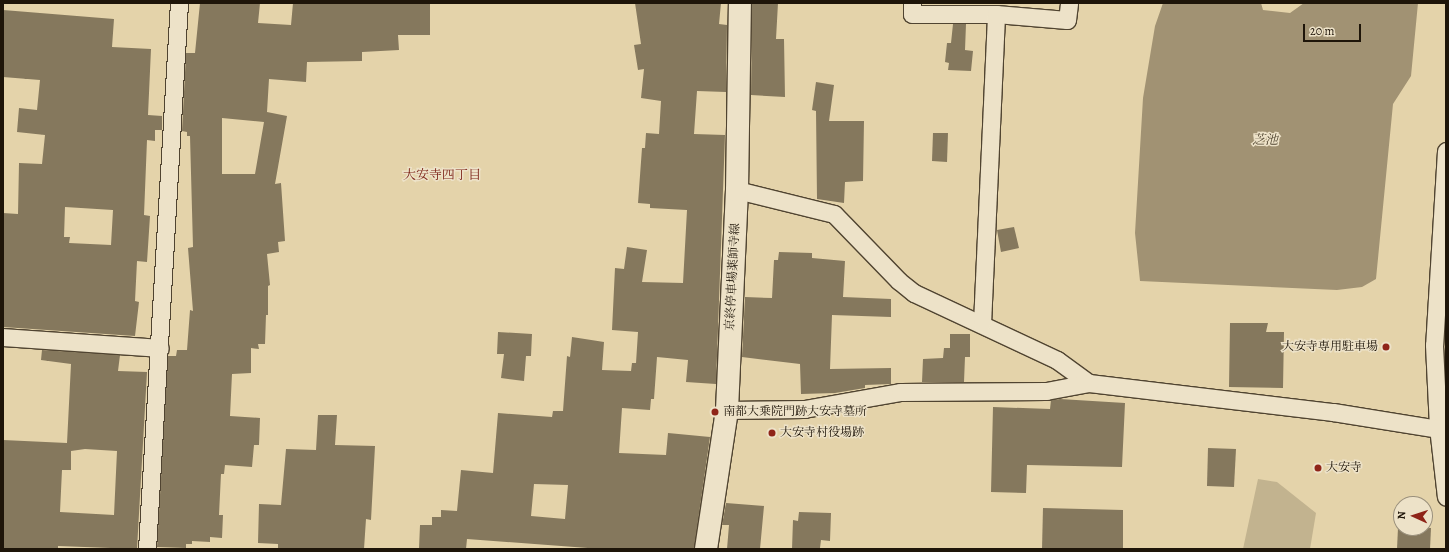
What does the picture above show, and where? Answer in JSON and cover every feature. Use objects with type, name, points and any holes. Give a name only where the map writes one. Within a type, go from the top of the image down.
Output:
[{"type":"main road","name":"京終停車場薬師寺線","points":[[706,549],[727,410],[737,190],[740,3]]},
{"type":"street","points":[[147,549],[160,348],[179,3]]},
{"type":"street","points":[[912,3],[912,14],[996,14],[1067,20],[1069,3]]},
{"type":"street","points":[[982,324],[996,14]]},
{"type":"street","points":[[1446,152],[1434,345],[1442,428],[1446,497]]},
{"type":"street","points":[[737,190],[834,214],[898,281],[914,294],[982,324],[1057,360],[1089,383]]},
{"type":"street","points":[[3,337],[160,348]]},
{"type":"street","points":[[727,410],[804,409],[900,392],[1046,391],[1089,383],[1442,428]]},
{"type":"shaded area","points":[[1258,479],[1277,482],[1316,513],[1310,549],[1243,549]]},
{"type":"water","name":"芝池","points":[[1163,3],[1261,3],[1263,10],[1290,13],[1304,3],[1418,3],[1411,76],[1393,104],[1376,279],[1362,287],[1337,290],[1140,281],[1135,233],[1143,98],[1155,26]]},
{"type":"building","points":[[200,3],[260,3],[258,23],[291,25],[293,3],[430,3],[430,35],[398,35],[399,50],[362,52],[362,61],[307,62],[306,82],[269,79],[267,112],[287,116],[275,184],[281,183],[285,241],[278,242],[279,252],[267,254],[270,285],[268,286],[268,315],[266,315],[265,344],[258,344],[259,349],[251,348],[251,373],[232,374],[230,416],[260,418],[259,445],[254,445],[252,467],[225,465],[224,474],[221,474],[219,515],[223,515],[222,538],[210,537],[210,542],[192,541],[192,544],[186,544],[186,548],[157,547],[168,356],[176,356],[177,350],[187,350],[190,310],[193,311],[188,248],[193,247],[190,136],[187,136],[187,132],[182,131],[186,53],[195,53]],"holes":[[[222,118],[264,122],[255,174],[222,174]]]},
{"type":"building","points":[[635,3],[721,3],[719,24],[727,25],[726,92],[697,91],[694,134],[725,135],[716,384],[686,382],[688,360],[657,357],[654,399],[651,399],[650,410],[622,408],[619,453],[666,455],[668,433],[710,437],[694,549],[601,549],[467,539],[466,549],[419,549],[420,525],[432,525],[432,517],[441,517],[441,510],[457,511],[461,470],[493,473],[498,413],[552,417],[553,411],[563,411],[567,356],[570,357],[572,337],[604,342],[602,370],[631,371],[632,363],[636,363],[638,332],[612,330],[615,268],[624,269],[627,247],[647,250],[642,282],[683,283],[687,210],[650,208],[650,204],[638,203],[642,148],[645,148],[646,133],[659,134],[661,101],[641,98],[644,69],[638,70],[634,45],[641,44]],"holes":[[[534,484],[568,485],[565,519],[531,516]]]},
{"type":"building","points":[[752,3],[778,3],[776,39],[784,39],[785,97],[751,95]]},
{"type":"building","points":[[3,10],[114,19],[112,47],[151,49],[148,115],[162,116],[162,130],[155,130],[155,141],[147,140],[144,215],[150,216],[147,262],[137,261],[135,301],[139,302],[135,336],[3,327],[3,213],[18,214],[19,163],[42,164],[45,135],[17,132],[19,108],[37,110],[40,80],[3,77]],"holes":[[[65,207],[113,210],[111,245],[69,243],[70,237],[64,237]]]},
{"type":"building","points":[[953,24],[966,24],[965,50],[973,51],[971,71],[948,70],[949,63],[945,62],[947,43],[951,43]]},
{"type":"building","points":[[816,82],[834,85],[829,121],[864,121],[863,181],[845,182],[844,203],[817,199],[816,111],[812,110]]},
{"type":"building","points":[[933,133],[948,133],[947,162],[932,161]]},
{"type":"building","points":[[1014,227],[1019,248],[1001,252],[997,230]]},
{"type":"building","points":[[779,252],[812,253],[812,258],[845,261],[843,297],[891,299],[891,317],[832,315],[830,369],[891,368],[891,384],[865,385],[865,388],[835,393],[801,394],[800,364],[742,357],[745,297],[772,298],[774,260],[778,260]]},
{"type":"building","points":[[1230,323],[1268,323],[1266,332],[1284,332],[1283,388],[1229,387]]},
{"type":"building","points":[[498,332],[532,334],[531,356],[526,356],[524,381],[501,378],[504,354],[497,354]]},
{"type":"building","points":[[950,334],[970,334],[970,357],[965,357],[964,382],[922,382],[923,359],[943,358],[944,348],[950,348]]},
{"type":"building","points":[[42,350],[120,355],[118,371],[147,372],[137,549],[58,546],[58,549],[3,549],[3,440],[67,443],[71,364],[41,360]],"holes":[[[85,449],[117,451],[114,515],[60,512],[62,470],[71,470],[71,451]]]},
{"type":"building","points":[[1060,399],[1125,403],[1122,467],[1027,465],[1026,493],[991,492],[993,407],[1050,409],[1051,400]]},
{"type":"building","points":[[318,415],[337,415],[335,445],[375,446],[371,520],[366,519],[364,549],[278,549],[278,544],[258,543],[259,504],[281,505],[286,449],[316,450]]},
{"type":"building","points":[[1208,448],[1236,449],[1234,487],[1207,486]]},
{"type":"building","points":[[726,503],[764,506],[760,549],[727,549],[729,525],[722,525]]},
{"type":"building","points":[[1043,508],[1123,510],[1123,549],[1042,549]]},
{"type":"building","points":[[799,512],[831,513],[830,541],[821,540],[820,548],[792,549],[793,520],[798,521]]},
{"type":"building","points":[[1398,536],[1431,536],[1430,549],[1397,549]]},
{"type":"place","name":"大安寺専用駐車場","points":[[1386,347]]},
{"type":"place","name":"南都大乗院門跡大安寺墓所","points":[[715,412]]},
{"type":"place","name":"大安寺村役場跡","points":[[772,433]]},
{"type":"place","name":"大安寺","points":[[1318,468]]},
{"type":"district","name":"大安寺四丁目","points":[[442,175]]}]
